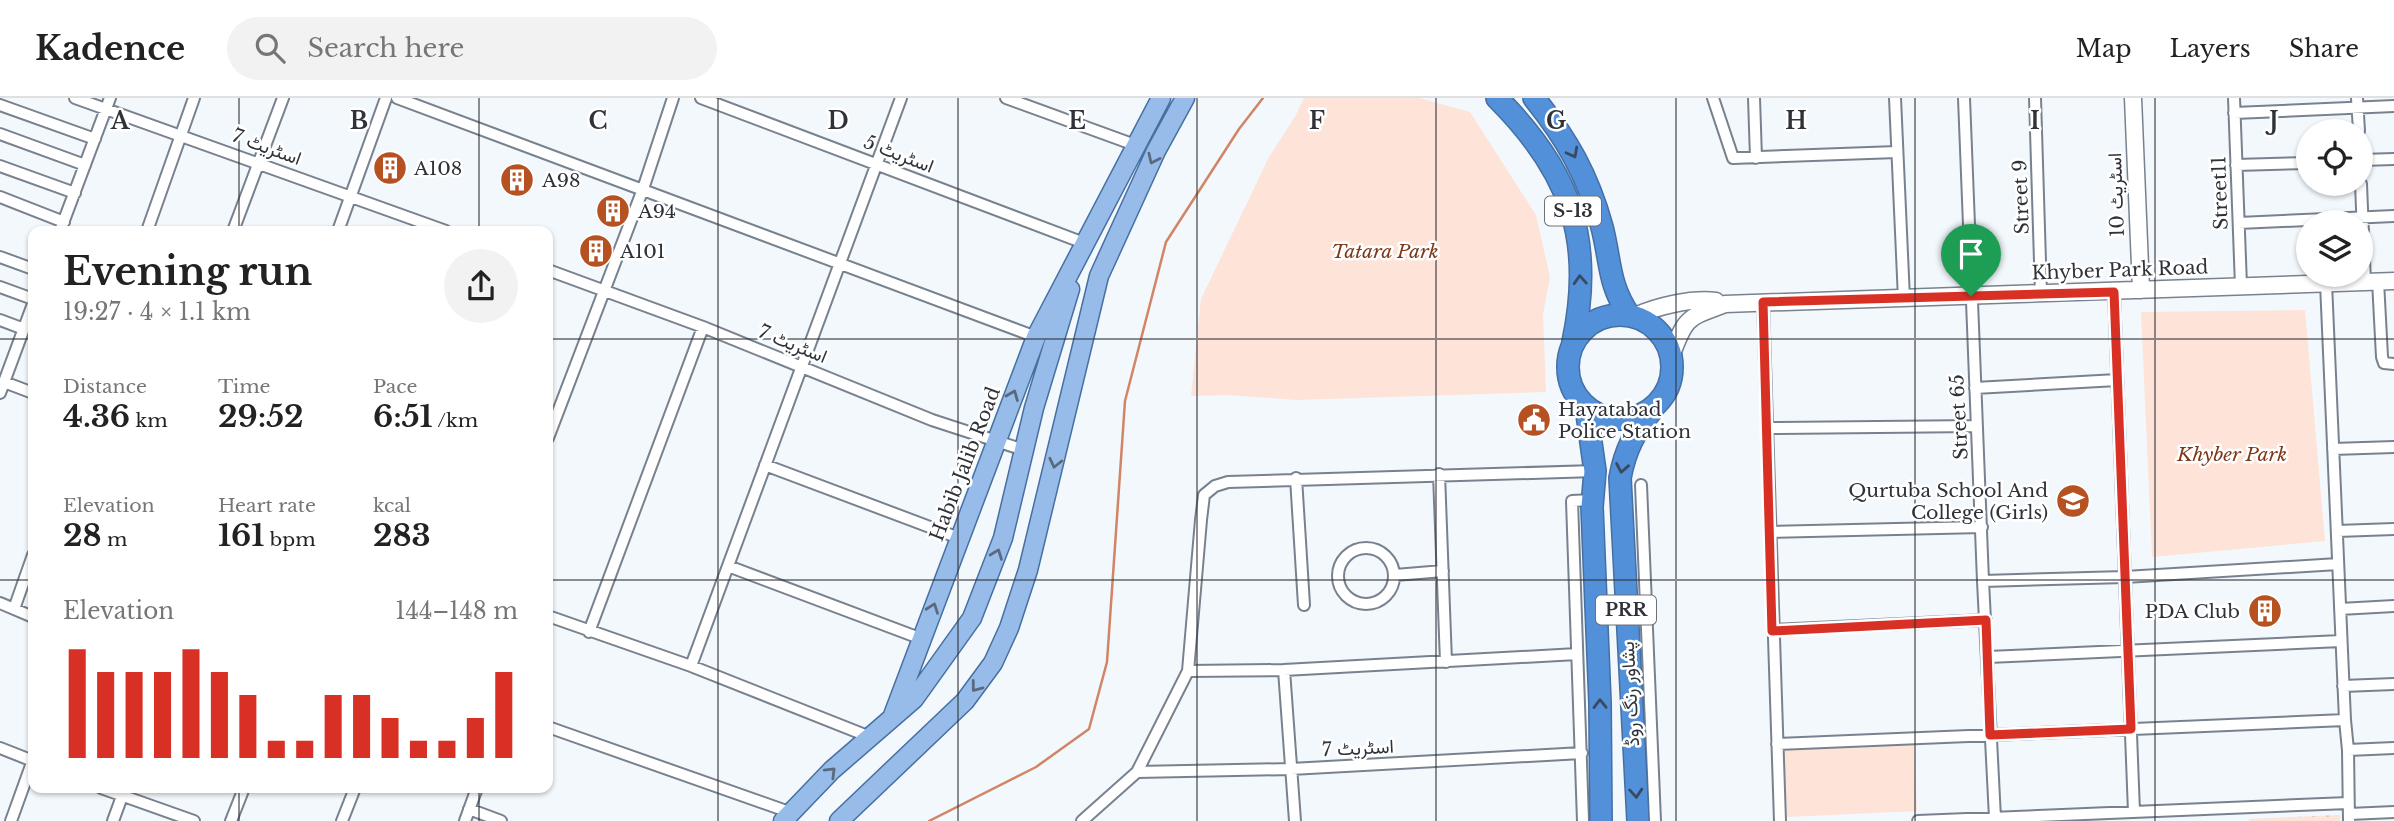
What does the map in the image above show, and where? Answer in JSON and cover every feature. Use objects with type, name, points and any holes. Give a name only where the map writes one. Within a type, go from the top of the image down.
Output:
[{"type":"highway","name":"S-13","points":[[1497,98],[1541,148],[1559,178],[1572,208],[1581,296],[1571,347]]},
{"type":"highway","name":"S-13","points":[[1534,98],[1566,139],[1580,166],[1603,231],[1611,279],[1618,298],[1632,316]]},
{"type":"highway","points":[[1617,314],[1632,316],[1655,327],[1668,344],[1673,369],[1670,384],[1663,398],[1640,416],[1611,419],[1586,407],[1577,397],[1568,373],[1571,347],[1577,337],[1595,321],[1617,314]]},
{"type":"highway","name":"پشاور رنگ روڈ","points":[[1586,407],[1595,471],[1592,500],[1600,702],[1601,821]]},
{"type":"highway","name":"پشاور رنگ روڈ","points":[[1639,821],[1632,741],[1620,478],[1624,455],[1632,437],[1653,408]]},
{"type":"main road","name":"Habib Jalib Road","points":[[787,817],[832,770],[892,718],[1036,337],[1161,98]]},
{"type":"main road","points":[[839,821],[965,701],[993,663],[1009,628],[1028,570],[1099,275],[1156,151],[1185,98]]},
{"type":"main road","points":[[892,718],[925,685],[972,618],[1003,538],[1034,408],[1084,243]]},
{"type":"main road","points":[[1070,288],[1095,291]]},
{"type":"street","name":"اسٹریٹ 7","points":[[75,98],[351,195],[416,225]]},
{"type":"street","points":[[62,226],[110,98]]},
{"type":"street","points":[[149,226],[194,98]]},
{"type":"street","points":[[235,226],[283,98]]},
{"type":"street","points":[[340,226],[386,98]]},
{"type":"street","points":[[397,98],[1036,337]]},
{"type":"street","points":[[553,424],[643,189],[673,98]]},
{"type":"street","name":"اسٹریٹ 5","points":[[702,98],[1084,243]]},
{"type":"street","points":[[691,666],[901,98]]},
{"type":"street","points":[[1006,98],[1135,145]]},
{"type":"street","points":[[1713,98],[1733,158],[1897,152]]},
{"type":"street","points":[[1754,98],[1756,158]]},
{"type":"street","points":[[1895,98],[1904,299]]},
{"type":"street","name":"Street 65","points":[[1964,98],[1995,818]]},
{"type":"street","name":"Street 9","points":[[2035,98],[2041,294]]},
{"type":"street","name":"اسٹریٹ 10","points":[[2133,98],[2141,290]]},
{"type":"street","name":"Street11","points":[[2234,98],[2241,286]]},
{"type":"street","points":[[2234,113],[2357,103],[2394,106]]},
{"type":"street","points":[[0,105],[95,139]]},
{"type":"street","points":[[0,134],[85,165]]},
{"type":"street","points":[[2373,160],[2394,159]]},
{"type":"street","points":[[2236,166],[2296,164]]},
{"type":"street","points":[[0,166],[75,193]]},
{"type":"street","points":[[0,197],[60,226]]},
{"type":"street","points":[[2373,217],[2394,216]]},
{"type":"street","points":[[2239,223],[2296,221]]},
{"type":"street","points":[[0,257],[28,267]]},
{"type":"street","points":[[2373,259],[2379,281],[2382,357],[2384,363],[2394,364]]},
{"type":"street","name":"اسٹریٹ 7","points":[[553,272],[703,327],[932,420],[1024,450]]},
{"type":"street","name":"Khyber Park Road","points":[[1725,304],[2296,284]]},
{"type":"street","points":[[0,287],[28,299]]},
{"type":"street","points":[[2326,287],[2349,812]]},
{"type":"street","points":[[2114,292],[2134,812]]},
{"type":"street","points":[[1632,316],[1692,302],[1713,300],[1725,304]]},
{"type":"street","points":[[1763,302],[1780,821]]},
{"type":"street","points":[[1672,354],[1681,330],[1688,321],[1705,310],[1725,304]]},
{"type":"street","points":[[28,317],[2,388],[28,392]]},
{"type":"street","points":[[0,320],[24,329]]},
{"type":"street","points":[[589,632],[703,327]]},
{"type":"street","points":[[1975,388],[2118,380]]},
{"type":"street","points":[[1767,428],[1977,426]]},
{"type":"street","points":[[2333,449],[2394,447]]},
{"type":"street","points":[[765,465],[959,538]]},
{"type":"street","points":[[1082,821],[1136,772],[1188,671],[1205,495],[1215,486],[1228,482],[1296,478],[1595,471]]},
{"type":"street","points":[[1439,474],[1446,662]]},
{"type":"street","points":[[1296,478],[1304,605]]},
{"type":"street","points":[[1641,485],[1655,821]]},
{"type":"street","points":[[1583,821],[1572,501],[1592,500]]},
{"type":"street","points":[[1770,532],[1982,527]]},
{"type":"street","points":[[2337,531],[2394,529]]},
{"type":"street","points":[[1364,548],[1382,552],[1388,558],[1395,575],[1389,593],[1374,603],[1355,602],[1347,597],[1339,580],[1339,571],[1348,555],[1364,548]]},
{"type":"street","points":[[1983,581],[2125,577],[2338,564]]},
{"type":"street","points":[[728,566],[922,639]]},
{"type":"street","points":[[13,609],[28,568]]},
{"type":"street","points":[[1395,575],[1443,571]]},
{"type":"street","points":[[0,603],[28,615]]},
{"type":"street","points":[[2340,609],[2394,606]]},
{"type":"street","points":[[553,618],[691,666],[870,737]]},
{"type":"street","points":[[1772,631],[1986,620]]},
{"type":"street","points":[[1988,657],[2342,641]]},
{"type":"street","points":[[1188,671],[1284,670],[1577,654]]},
{"type":"street","points":[[1284,670],[1295,821]]},
{"type":"street","points":[[2343,686],[2394,684]]},
{"type":"street","points":[[1777,744],[2345,720]]},
{"type":"street","points":[[553,729],[787,817]]},
{"type":"street","points":[[0,748],[28,759]]},
{"type":"street","points":[[2348,750],[2394,748]]},
{"type":"street","name":"اسٹریٹ 7","points":[[1136,772],[1291,769],[1582,753]]},
{"type":"street","points":[[11,821],[28,775]]},
{"type":"street","points":[[113,821],[124,793]]},
{"type":"street","points":[[126,793],[194,821]]},
{"type":"street","points":[[231,821],[242,793]]},
{"type":"street","points":[[342,821],[353,793]]},
{"type":"street","points":[[465,821],[475,793]]},
{"type":"street","points":[[469,809],[501,821]]},
{"type":"street","points":[[1918,821],[2111,817],[2134,812],[2394,812]]},
{"type":"green space","name":"Tatara Park","points":[[1304,98],[1419,98],[1470,112],[1536,215],[1550,277],[1543,314],[1546,392],[1296,400],[1227,395],[1191,396],[1201,299],[1269,157]]},
{"type":"green space","name":"Khyber Park","points":[[2305,310],[2325,541],[2152,557],[2141,312]]},
{"type":"green space","points":[[1914,742],[1917,811],[1787,817],[1784,747]]},
{"type":"green space","points":[[2340,815],[2340,821],[2249,821],[2249,819]]},
{"type":"waterway","points":[[929,821],[1036,767],[1089,729],[1107,662],[1125,401],[1166,242],[1239,129],[1263,98]]},
{"type":"place","name":"A108","points":[[390,168]]},
{"type":"place","name":"A98","points":[[517,180]]},
{"type":"place","name":"A94","points":[[613,211]]},
{"type":"place","name":"A101","points":[[596,251]]},
{"type":"place","name":"Hayatabad Police Station","points":[[1534,420]]},
{"type":"place","name":"Qurtuba School And College (Girls)","points":[[2073,501]]},
{"type":"place","name":"PDA Club","points":[[2265,611]]},
{"type":"route","points":[[2114,292],[2131,729],[1990,735],[1986,620],[1772,631],[1763,302],[1971,296],[2114,292]]}]
